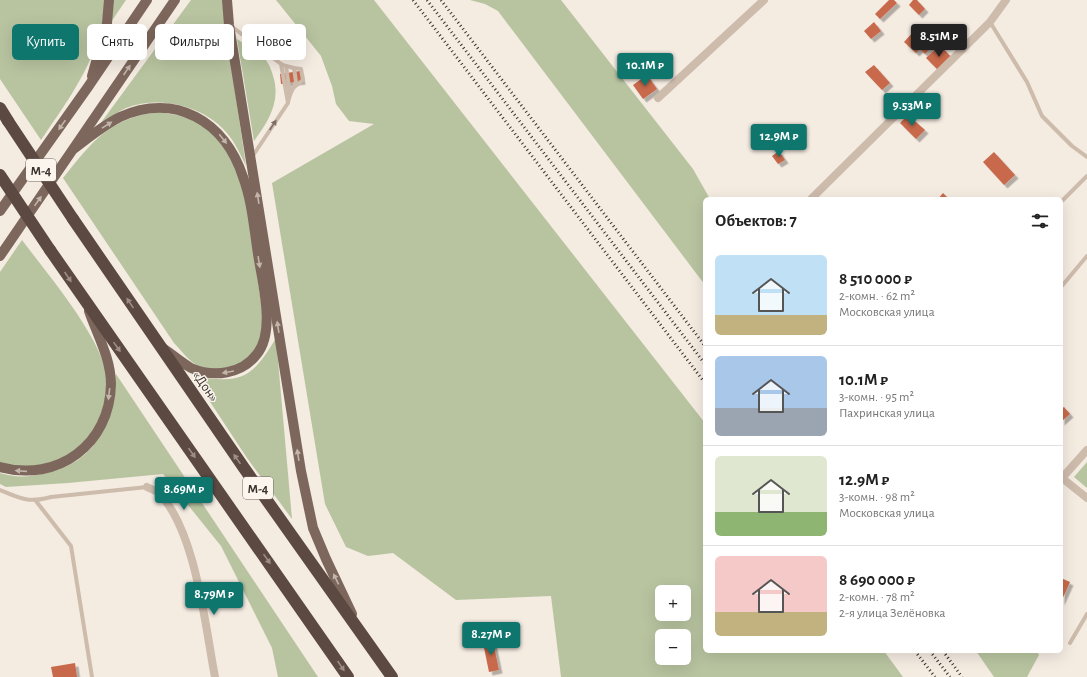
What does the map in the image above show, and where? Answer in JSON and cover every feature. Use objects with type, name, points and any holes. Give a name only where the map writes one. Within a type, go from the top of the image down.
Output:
[{"type":"highway","name":"«Дон»","points":[[0,108],[160,347],[392,677]]},
{"type":"highway","name":"М-4","points":[[0,175],[86,303],[348,677]]},
{"type":"main road","points":[[88,87],[107,23],[109,0]]},
{"type":"main road","points":[[0,211],[88,87],[147,0]]},
{"type":"main road","points":[[0,256],[175,0]]},
{"type":"main road","points":[[227,0],[230,24]]},
{"type":"main road","points":[[234,49],[300,471],[313,528],[358,627]]},
{"type":"main road","points":[[75,148],[119,118],[146,109],[165,107],[180,110],[206,123],[224,138],[237,160],[250,199],[260,266],[267,317],[264,343],[249,363],[236,371],[220,373],[192,368],[160,347]]},
{"type":"main road","points":[[0,467],[26,471],[39,470],[61,464],[71,459],[87,446],[103,421],[110,392],[110,372],[86,303]]},
{"type":"street","points":[[658,98],[764,0]]},
{"type":"street","points":[[813,197],[990,22],[1006,0]]},
{"type":"street","points":[[1063,476],[1087,450]]},
{"type":"street","points":[[1063,480],[1087,498]]},
{"type":"street","points":[[147,487],[160,493],[178,520],[192,558],[216,677]]},
{"type":"lane","points":[[990,22],[1027,82],[1042,116],[1072,146],[1087,157]]},
{"type":"lane","points":[[234,28],[284,65],[301,69],[303,80],[293,88]]},
{"type":"lane","points":[[284,65],[290,95]]},
{"type":"lane","points":[[284,65],[288,103]]},
{"type":"lane","points":[[252,158],[288,103],[296,82],[294,68]]},
{"type":"lane","points":[[1063,200],[1087,176]]},
{"type":"lane","points":[[1063,285],[1087,256]]},
{"type":"lane","points":[[0,490],[23,500],[36,501],[51,497],[147,487]]},
{"type":"lane","points":[[36,501],[71,546],[92,677]]},
{"type":"lane","points":[[1070,643],[1087,614]]},
{"type":"green space","points":[[0,0],[105,0],[101,24],[87,24],[87,60],[90,60],[74,91],[41,140],[0,79]]},
{"type":"green space","points":[[113,0],[126,0],[111,22]]},
{"type":"green space","points":[[191,0],[224,0],[225,24],[173,24]]},
{"type":"green space","points":[[276,0],[374,0],[703,420],[703,653],[885,653],[903,677],[561,677],[551,596],[456,600],[393,553],[368,556],[346,547],[325,504],[272,183],[374,124],[349,121],[336,104],[332,86],[321,56],[306,37],[306,24],[295,24]]},
{"type":"green space","points":[[470,0],[561,0],[693,169],[709,197],[703,197],[703,282],[498,11],[485,4]]},
{"type":"green space","points":[[237,39],[242,42],[242,60],[266,60],[270,66],[274,79],[275,96],[272,112],[254,141]]},
{"type":"green space","points":[[155,49],[155,60],[231,60],[246,166],[233,141],[224,129],[199,112],[185,106],[155,102],[140,104],[126,108],[100,124]]},
{"type":"green space","points":[[158,112],[190,119],[204,126],[211,132],[229,155],[242,187],[262,305],[262,332],[257,348],[252,355],[238,365],[229,368],[202,368],[189,360],[174,343],[63,178],[83,153],[114,126],[141,115]]},
{"type":"green space","points":[[22,240],[69,302],[92,337],[100,354],[105,369],[106,378],[105,397],[100,416],[91,433],[85,440],[73,451],[59,460],[43,465],[24,467],[0,463],[0,272]]},
{"type":"green space","points":[[276,338],[292,519],[247,458],[193,376],[234,379],[243,376],[259,363]]},
{"type":"green space","points":[[116,374],[318,677],[278,677],[272,648],[221,546],[163,474],[6,487],[0,484],[0,473],[12,476],[23,476],[46,473],[64,468],[78,460],[90,449],[106,424],[111,408]]},
{"type":"green space","points":[[1087,462],[1087,488],[1074,477]]},
{"type":"green space","points":[[977,653],[1038,653],[1039,655],[1027,677],[994,677]]},
{"type":"building","points":[[889,0],[894,0],[897,3],[880,19],[875,14]]},
{"type":"building","points":[[913,0],[917,0],[925,9],[919,15],[909,5]]},
{"type":"building","points":[[874,22],[881,31],[871,39],[864,31]]},
{"type":"building","points":[[923,29],[937,42],[925,54],[920,49],[916,53],[904,42],[913,32],[916,36]]},
{"type":"building","points":[[940,45],[951,57],[938,70],[926,58]]},
{"type":"building","points":[[874,65],[890,83],[882,90],[865,72]]},
{"type":"building","points":[[300,71],[302,81],[281,84],[280,74]]},
{"type":"building","points":[[647,75],[657,89],[643,99],[633,85]]},
{"type":"building","points":[[908,115],[925,130],[916,139],[900,123]]},
{"type":"building","points":[[779,151],[785,160],[778,164],[772,156]]},
{"type":"building","points":[[994,152],[1015,175],[1004,185],[983,162]]},
{"type":"building","points":[[943,193],[947,197],[940,197]]},
{"type":"building","points":[[1063,408],[1070,414],[1063,420]]},
{"type":"building","points":[[1063,579],[1070,582],[1063,598]]},
{"type":"building","points":[[493,641],[499,670],[489,672],[483,643]]},
{"type":"building","points":[[75,663],[77,677],[53,677],[51,667]]},
{"type":"railway","points":[[413,0],[703,380]]},
{"type":"railway","points":[[427,0],[703,361]]},
{"type":"railway","points":[[441,0],[703,343]]},
{"type":"railway","points":[[917,653],[935,677]]},
{"type":"railway","points":[[932,653],[950,677]]},
{"type":"railway","points":[[944,653],[962,677]]}]
